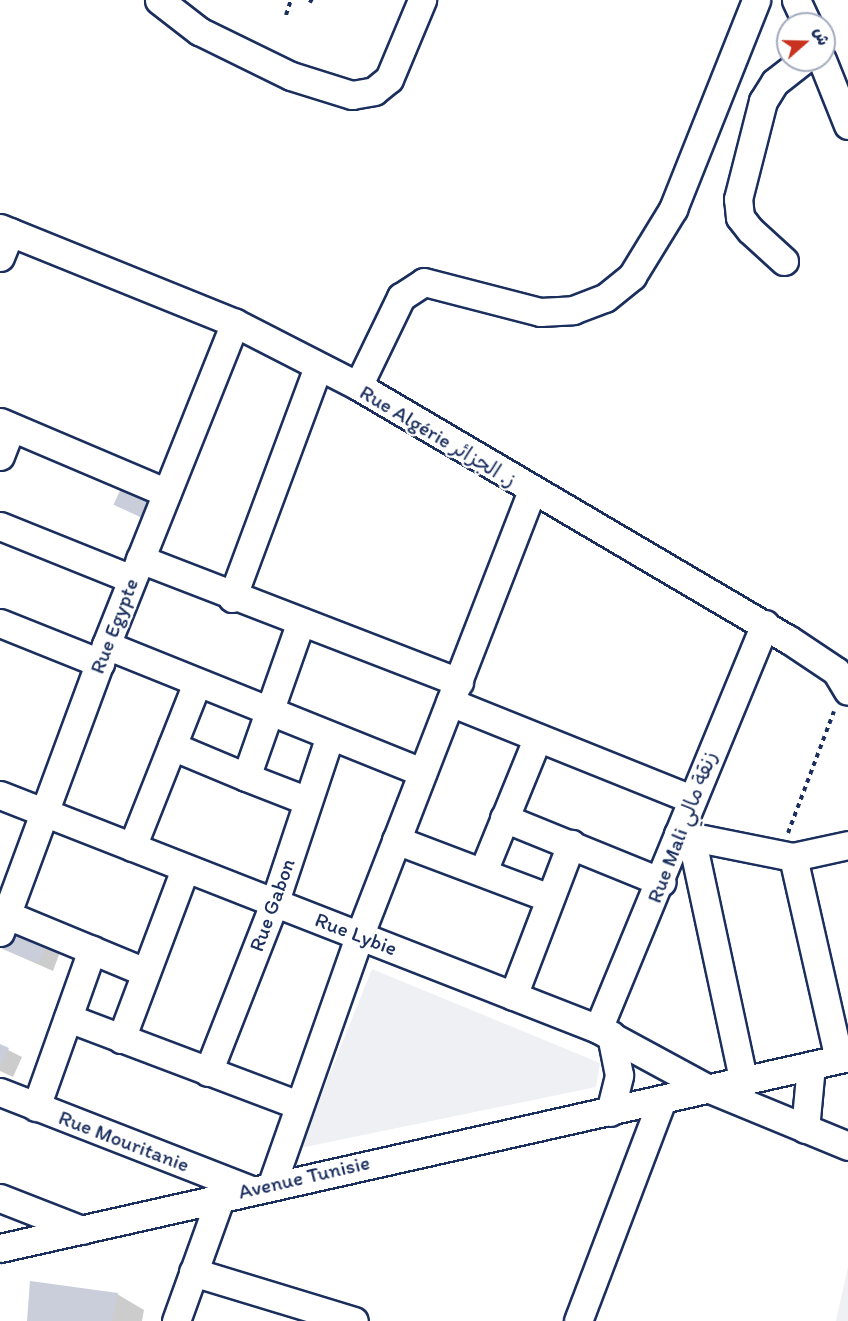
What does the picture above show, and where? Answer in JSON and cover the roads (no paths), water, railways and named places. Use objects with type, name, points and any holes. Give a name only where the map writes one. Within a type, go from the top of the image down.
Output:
[{"type":"street","points":[[159,0],[199,31],[291,76],[352,95],[374,91],[389,79],[422,0]]},
{"type":"street","points":[[358,386],[397,304],[424,282],[540,312],[573,310],[605,298],[632,276],[673,209],[733,68],[756,0]]},
{"type":"street","points":[[733,68],[775,82]]},
{"type":"street","points":[[784,261],[745,224],[738,199],[763,101],[775,82],[788,72]]},
{"type":"street","points":[[840,83],[848,125]]},
{"type":"street","name":"Rue Algérie ز. الجزائر","points":[[3,239],[236,323],[358,386],[531,492],[765,624],[824,662],[846,687]]},
{"type":"street","name":"Rue Egypte","points":[[2,920],[48,812],[103,654],[236,323]]},
{"type":"street","points":[[232,598],[318,367]]},
{"type":"street","points":[[0,456],[5,424],[167,493]]},
{"type":"street","points":[[260,1186],[298,1105],[360,934],[531,492]]},
{"type":"street","points":[[0,526],[232,598],[300,624],[454,692],[537,739],[691,798]]},
{"type":"street","points":[[246,777],[300,624]]},
{"type":"street","name":"Rue Mali زنقة مالي","points":[[605,1032],[662,882],[685,835],[691,798],[765,624]]},
{"type":"street","points":[[2,631],[103,654],[196,685],[268,710],[422,772]]},
{"type":"street","points":[[132,847],[196,685]]},
{"type":"street","name":"Rue Gabon","points":[[208,1072],[274,904],[330,736]]},
{"type":"street","points":[[484,869],[537,739]]},
{"type":"street","points":[[172,747],[308,801]]},
{"type":"street","name":"Rue Lybie","points":[[0,795],[48,812],[274,904],[360,934],[605,1032],[705,1087],[848,1146]]},
{"type":"street","points":[[504,818],[662,882]]},
{"type":"street","points":[[743,1079],[685,835],[793,857],[848,845]]},
{"type":"street","points":[[396,840],[484,869],[547,897]]},
{"type":"street","points":[[513,996],[547,897],[571,844]]},
{"type":"street","points":[[793,857],[843,1058]]},
{"type":"street","points":[[121,1039],[185,869]]},
{"type":"street","points":[[2,920],[92,950],[145,972]]},
{"type":"street","points":[[36,1107],[92,950]]},
{"type":"street","points":[[68,1018],[298,1105]]},
{"type":"street","points":[[605,1032],[619,1075],[610,1112]]},
{"type":"street","name":"Avenue Tunisie","points":[[0,1248],[260,1186],[610,1112],[705,1087],[843,1058]]},
{"type":"street","points":[[805,1129],[811,1066]]},
{"type":"street","name":"Rue Mouritanie","points":[[0,1092],[36,1107],[260,1186]]},
{"type":"street","points":[[578,1321],[662,1100]]},
{"type":"street","points":[[176,1321],[221,1196]]},
{"type":"street","points":[[0,1198],[82,1230]]},
{"type":"street","points":[[193,1272],[354,1321]]}]
